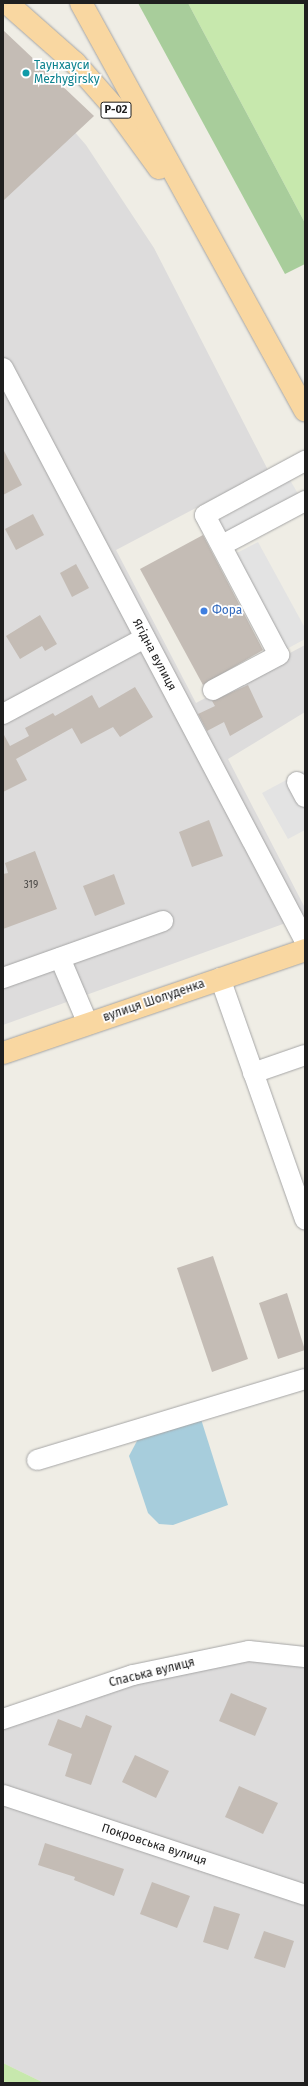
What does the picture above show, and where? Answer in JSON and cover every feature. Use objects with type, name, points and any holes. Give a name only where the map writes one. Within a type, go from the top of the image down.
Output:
[{"type":"main road","name":"Р-02","points":[[7,3],[75,63],[119,113],[207,232]]},
{"type":"main road","name":"Р-02","points":[[81,3],[305,410]]},
{"type":"main road","name":"вулиця Шолуденка","points":[[3,1053],[220,978],[304,933]]},
{"type":"street","name":"Ягідна вулиця","points":[[3,368],[145,638],[304,933]]},
{"type":"street","points":[[213,690],[279,655],[205,515],[305,461]]},
{"type":"street","points":[[222,546],[305,500]]},
{"type":"street","points":[[3,714],[145,638]]},
{"type":"street","points":[[3,978],[163,921]]},
{"type":"street","points":[[60,958],[88,1024]]},
{"type":"street","points":[[220,978],[305,1220]]},
{"type":"street","points":[[253,1073],[305,1055]]},
{"type":"street","points":[[37,1460],[305,1379]]},
{"type":"street","name":"Спаська вулиця","points":[[3,1719],[134,1675],[249,1651],[305,1657]]},
{"type":"street","name":"Покровська вулиця","points":[[3,1795],[305,1895]]},
{"type":"shaded area","points":[[3,55],[18,67],[86,145],[154,248],[268,470],[116,550],[196,703],[305,645],[305,712],[228,759],[305,908],[305,916],[3,1025]]},
{"type":"shaded area","points":[[290,480],[301,499],[228,539],[218,520]]},
{"type":"shaded area","points":[[258,542],[305,628],[305,639],[283,651],[231,556]]},
{"type":"shaded area","points":[[305,770],[305,830],[288,839],[262,793]]},
{"type":"shaded area","points":[[249,1651],[305,1657],[305,2083],[44,2083],[3,2063],[3,1719]]},
{"type":"green space","points":[[138,3],[188,3],[305,223],[305,264],[285,274]]},
{"type":"green space","points":[[188,3],[305,3],[305,223]]},
{"type":"green space","points":[[3,2063],[44,2083],[3,2083]]},
{"type":"water","points":[[201,1419],[228,1505],[173,1525],[159,1524],[148,1513],[129,1456],[138,1439]]},
{"type":"building","name":"Таунхауси Mezhygirsky","points":[[3,30],[94,116],[3,201]]},
{"type":"building","points":[[3,449],[22,485],[3,495]]},
{"type":"building","points":[[33,514],[44,535],[16,550],[5,529]]},
{"type":"building","name":"Фора","points":[[203,535],[263,650],[203,685],[140,569]]},
{"type":"building","points":[[76,564],[89,588],[72,597],[60,573]]},
{"type":"building","points":[[40,615],[57,644],[45,651],[42,646],[20,659],[6,636]]},
{"type":"building","points":[[248,685],[263,717],[230,736],[224,722],[207,731],[198,714],[215,706],[212,701]]},
{"type":"building","points":[[135,687],[153,717],[120,737],[113,727],[81,744],[72,728],[16,759],[27,780],[3,792],[3,733],[10,746],[29,736],[25,728],[53,713],[55,716],[92,695],[99,708]]},
{"type":"building","points":[[209,820],[223,856],[192,867],[179,832]]},
{"type":"building","points":[[35,851],[57,909],[3,929],[3,874],[8,873],[5,863]]},
{"type":"building","points":[[114,874],[125,904],[95,916],[83,886]]},
{"type":"building","points":[[213,1256],[248,1359],[212,1372],[177,1268]]},
{"type":"building","points":[[287,1293],[305,1350],[278,1359],[259,1303]]},
{"type":"building","points":[[231,1693],[267,1708],[255,1736],[219,1721]]},
{"type":"building","points":[[86,1715],[112,1726],[91,1785],[65,1776],[72,1754],[48,1745],[58,1719],[81,1728]]},
{"type":"building","points":[[135,1755],[169,1771],[156,1798],[122,1782]]},
{"type":"building","points":[[239,1786],[278,1803],[263,1834],[225,1817]]},
{"type":"building","points":[[45,1843],[124,1869],[114,1896],[74,1880],[75,1877],[38,1865]]},
{"type":"building","points":[[152,1882],[190,1896],[177,1928],[140,1914]]},
{"type":"building","points":[[214,1906],[240,1914],[228,1950],[203,1942]]},
{"type":"building","points":[[264,1931],[294,1941],[285,1968],[254,1958]]},
{"type":"place","name":"Таунхауси Mezhygirsky","points":[[26,73]]},
{"type":"place","name":"Фора","points":[[204,611]]}]
